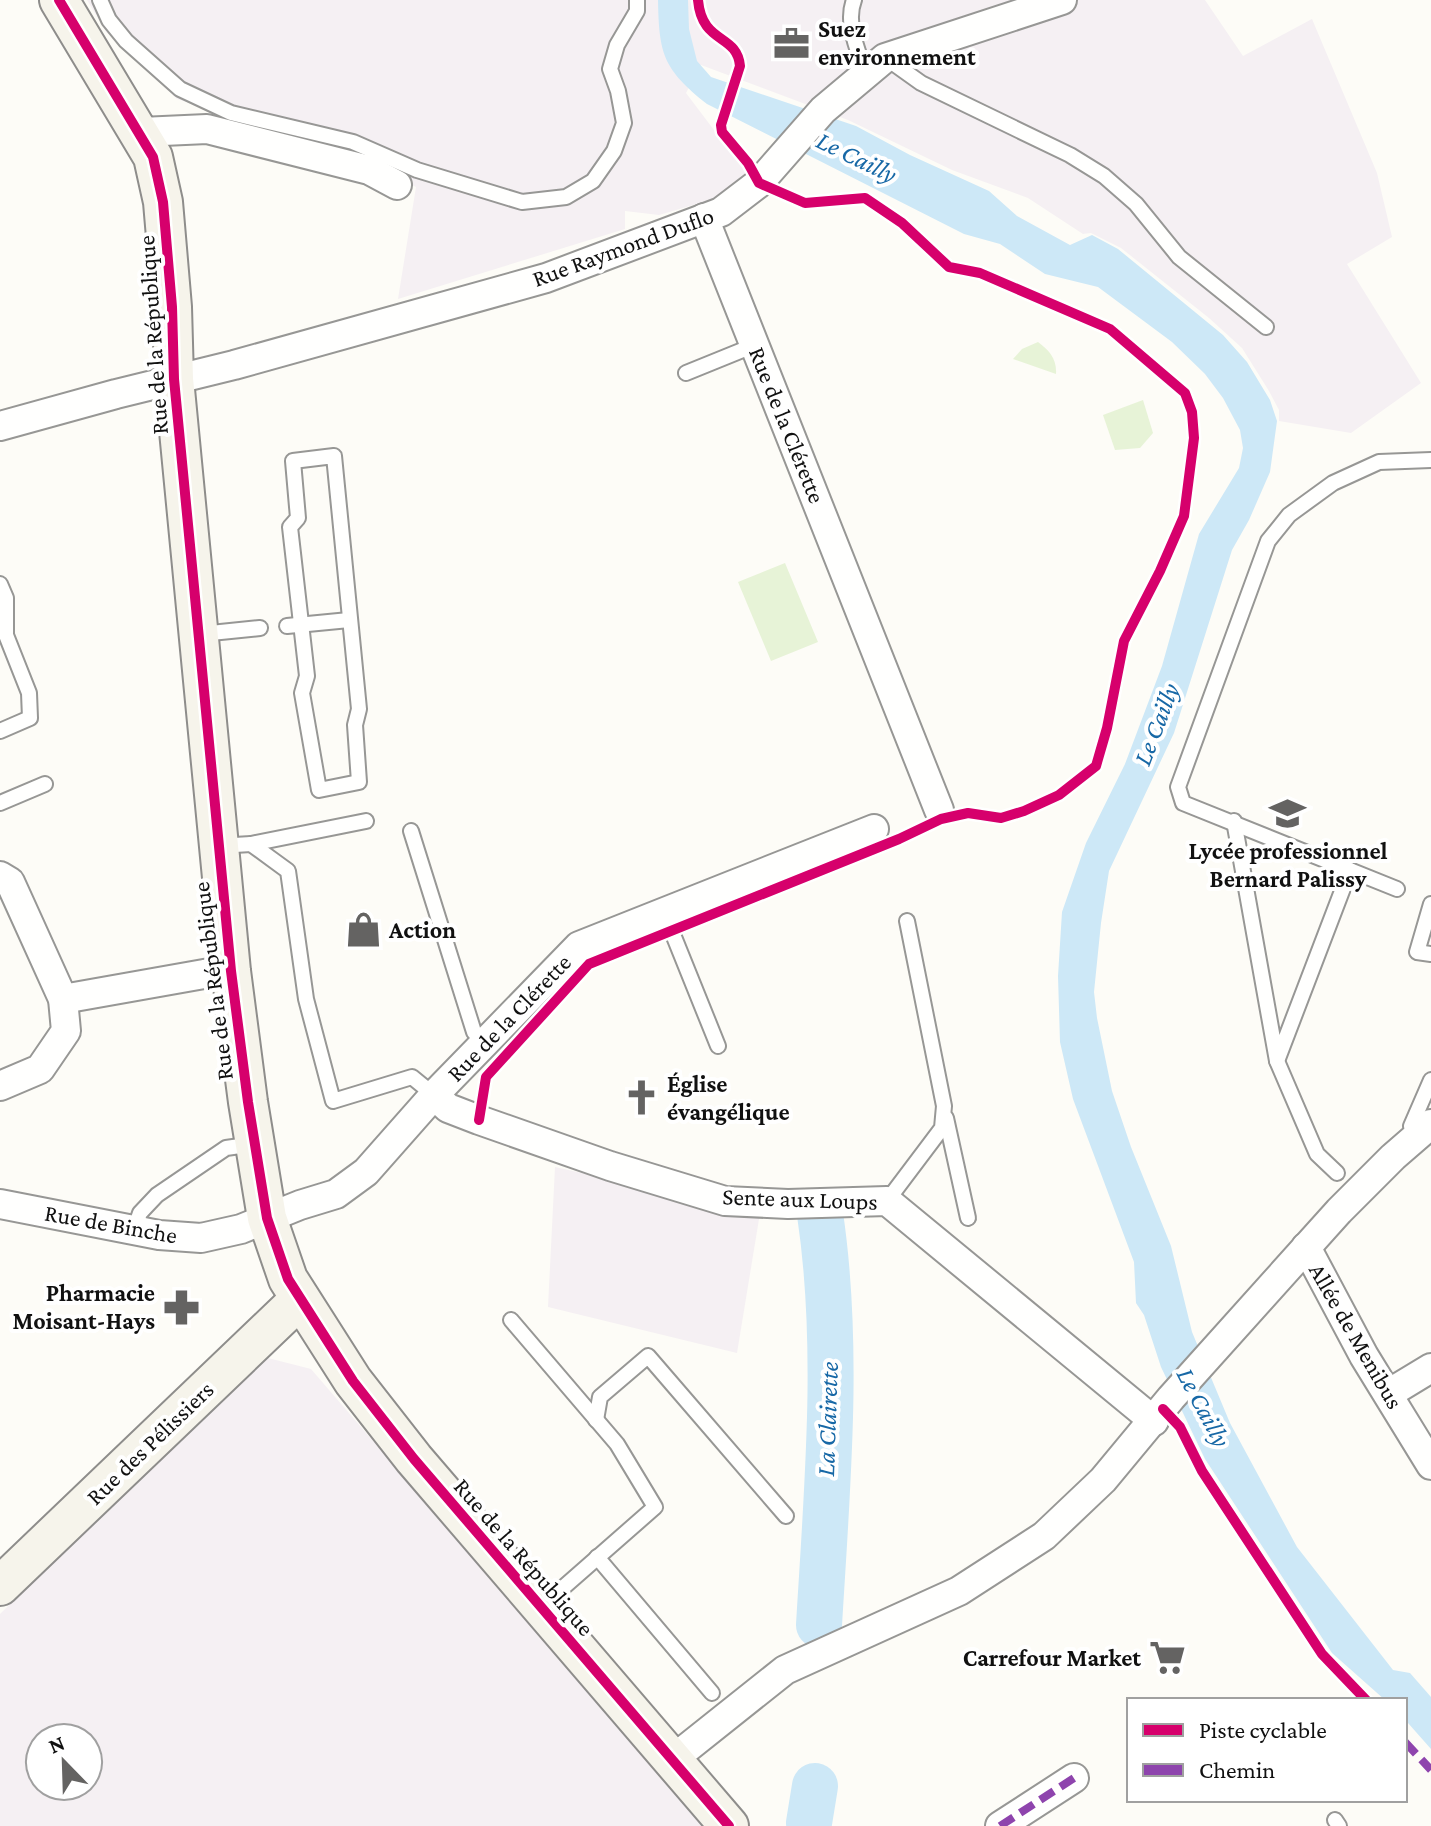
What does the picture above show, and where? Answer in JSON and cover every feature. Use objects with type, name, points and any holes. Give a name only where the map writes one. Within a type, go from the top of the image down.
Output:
[{"type":"street","name":"Rue de la République","points":[[59,0],[141,132],[153,157],[163,202],[174,379],[197,634],[234,845],[231,971],[267,1218],[294,1289],[367,1400],[729,1826]]},
{"type":"street","name":"Rue Raymond Duflo","points":[[0,426],[546,278],[721,212],[759,183],[823,110],[875,65],[1062,0]]},
{"type":"street","points":[[141,132],[207,129],[369,170],[397,185]]},
{"type":"street","name":"Rue de la Clérette","points":[[704,218],[939,810]]},
{"type":"street","name":"Rue de la Clérette","points":[[267,1218],[336,1194],[371,1167],[434,1095],[579,946],[874,829]]},
{"type":"street","points":[[0,876],[10,882],[63,999],[66,1031],[40,1069],[0,1086]]},
{"type":"street","points":[[63,999],[231,971]]},
{"type":"street","name":"Sente aux Loups","points":[[434,1095],[448,1108],[479,1120],[610,1166],[725,1201],[788,1204],[887,1201],[1163,1410]]},
{"type":"street","points":[[672,1760],[785,1670],[959,1591],[1044,1536],[1103,1480],[1306,1247],[1382,1167],[1431,1124]]},
{"type":"street","name":"Rue de Binche","points":[[0,1204],[174,1237],[201,1238],[241,1229],[267,1218]]},
{"type":"street","name":"Allée de Menibus","points":[[1306,1247],[1431,1465]]},
{"type":"street","name":"Rue des Pélissiers","points":[[0,1586],[294,1289]]},
{"type":"street","points":[[1388,1394],[1431,1368]]},
{"type":"street","points":[[1000,1826],[1074,1778]]},
{"type":"lane","points":[[100,0],[109,20],[126,41],[180,89],[231,113],[353,142],[417,170],[522,202],[566,197],[593,181],[614,151],[624,123],[610,69],[617,45],[637,11],[637,0]]},
{"type":"lane","points":[[854,0],[851,8],[854,36],[875,65],[921,83],[1070,155],[1104,176],[1136,204],[1179,257],[1266,327]]},
{"type":"lane","points":[[686,373],[755,345]]},
{"type":"lane","points":[[334,456],[359,709],[355,725],[359,782],[319,790],[302,693],[307,676],[294,625],[290,527],[298,518],[293,461],[334,456]]},
{"type":"lane","points":[[1397,889],[1183,803],[1178,787],[1268,541],[1289,515],[1333,483],[1379,462],[1431,460]]},
{"type":"lane","points":[[0,584],[6,598],[6,635],[29,693],[30,718],[0,731]]},
{"type":"lane","points":[[294,625],[349,620]]},
{"type":"lane","points":[[197,634],[260,628]]},
{"type":"lane","points":[[0,803],[45,784]]},
{"type":"lane","points":[[234,845],[366,821]]},
{"type":"lane","points":[[1234,821],[1277,1061],[1317,1154],[1337,1173]]},
{"type":"lane","points":[[411,831],[474,1032],[484,1043]]},
{"type":"lane","points":[[234,845],[288,871],[306,999],[333,1101],[412,1077],[434,1095]]},
{"type":"lane","points":[[1277,1061],[1350,870]]},
{"type":"lane","points":[[1431,904],[1417,952],[1431,954]]},
{"type":"lane","points":[[664,912],[718,1046]]},
{"type":"lane","points":[[907,921],[968,1218]]},
{"type":"lane","points":[[1431,1080],[1411,1126],[1431,1116]]},
{"type":"lane","points":[[887,1201],[942,1128],[944,1106]]},
{"type":"lane","points":[[134,1230],[140,1213],[157,1195],[226,1148],[254,1144]]},
{"type":"lane","points":[[511,1320],[617,1444],[655,1507],[541,1608]]},
{"type":"lane","points":[[596,1420],[600,1397],[648,1356],[786,1516]]},
{"type":"lane","points":[[597,1557],[712,1693]]},
{"type":"shaded area","points":[[87,0],[1205,0],[1243,56],[1312,19],[1377,173],[1392,237],[1347,264],[1421,383],[1351,433],[1279,421],[1279,410],[1242,348],[1121,248],[1091,233],[1083,234],[1028,198],[952,170],[848,120],[701,65],[686,93],[748,175],[724,196],[659,215],[625,211],[625,229],[398,299],[416,187],[351,154],[177,99],[106,32]]},
{"type":"shaded area","points":[[555,1167],[760,1213],[737,1353],[548,1307]]},
{"type":"shaded area","points":[[268,1358],[311,1369],[705,1826],[0,1826],[0,1614]]},
{"type":"green space","points":[[1038,342],[1052,355],[1056,374],[1013,359],[1022,349]]},
{"type":"green space","points":[[1143,400],[1153,433],[1140,448],[1115,450],[1103,415]]},
{"type":"green space","points":[[785,563],[818,642],[771,661],[738,582]]},
{"type":"water","name":"Le Cailly","points":[[658,0],[688,0],[689,29],[697,61],[711,77],[856,126],[989,191],[1017,216],[1070,245],[1092,235],[1118,249],[1223,335],[1247,362],[1270,400],[1277,421],[1270,472],[1232,550],[1174,733],[1109,871],[1094,992],[1097,1018],[1112,1091],[1171,1246],[1192,1332],[1230,1423],[1297,1547],[1393,1670],[1410,1673],[1431,1697],[1431,1749],[1407,1723],[1407,1698],[1383,1698],[1332,1653],[1205,1459],[1161,1367],[1144,1315],[1136,1303],[1134,1262],[1073,1099],[1060,1042],[1058,976],[1062,912],[1086,843],[1125,764],[1162,666],[1199,534],[1239,468],[1243,448],[1240,430],[1223,398],[1205,374],[1172,342],[1098,287],[1045,274],[1000,244],[964,234],[707,104],[672,70],[660,34]]},
{"type":"waterway","name":"La Clairette","points":[[819,1625],[831,1367],[820,1214]]},
{"type":"waterway","name":"La Clairette","points":[[809,1823],[815,1786]]},
{"type":"marked path","points":[[1407,1744],[1431,1770]]},
{"type":"marked path","points":[[1000,1826],[1074,1778]]},
{"type":"cycle path","points":[[59,0],[153,157],[163,202],[172,307],[174,379],[231,971],[267,1218],[288,1279],[353,1381],[414,1459],[729,1826]]},
{"type":"cycle path","points":[[479,1120],[486,1077],[589,964],[899,839],[941,819],[968,813],[1001,818],[1024,811],[1059,795],[1096,766],[1107,728],[1124,641],[1184,516],[1194,438],[1192,412],[1185,393],[1110,329],[980,273],[949,267],[902,223],[865,198],[805,203],[759,183],[748,163],[722,132],[721,125],[740,66],[737,56],[733,48],[706,25],[698,0]]},
{"type":"cycle path","points":[[1163,1409],[1180,1427],[1202,1471],[1322,1654],[1364,1698]]},
{"type":"place","name":"Suez environnement","points":[[792,43]]},
{"type":"place","name":"Lycée professionnel Bernard Palissy","points":[[1288,814]]},
{"type":"place","name":"Action","points":[[363,930]]},
{"type":"place","name":"Église évangélique","points":[[641,1098]]},
{"type":"place","name":"Pharmacie Moisant-Hays","points":[[181,1307]]},
{"type":"place","name":"Carrefour Market","points":[[1167,1658]]}]
